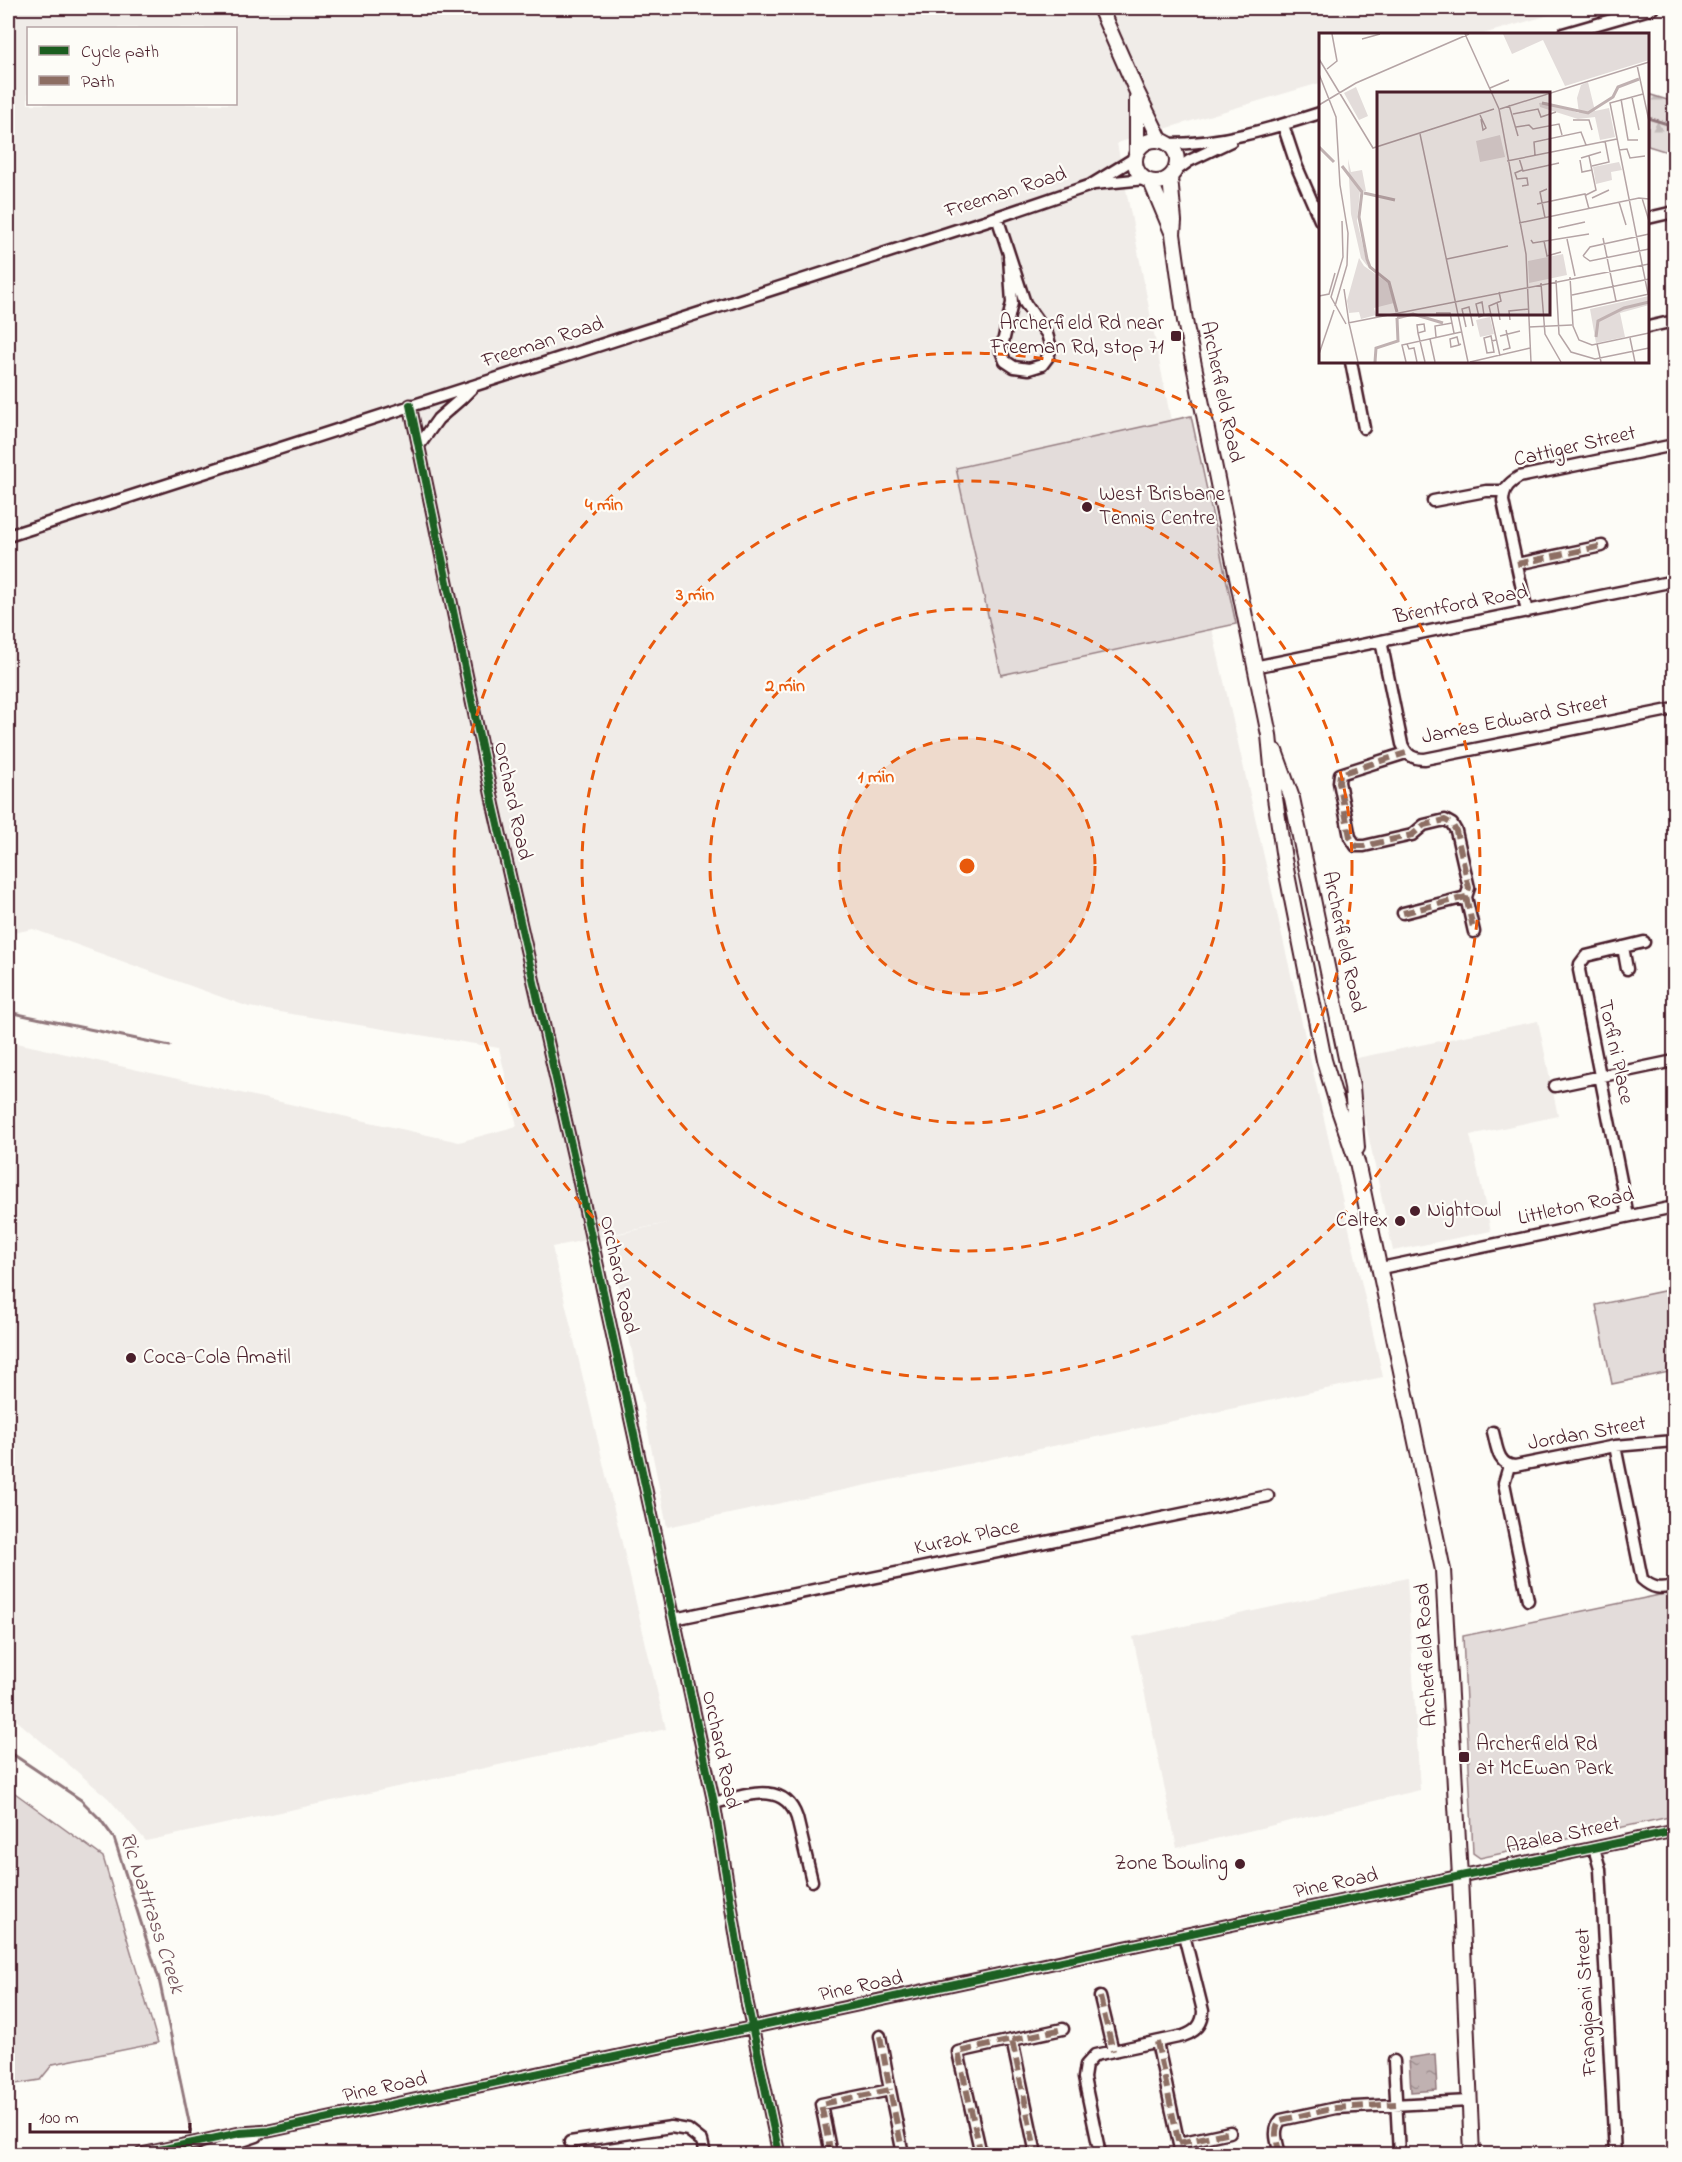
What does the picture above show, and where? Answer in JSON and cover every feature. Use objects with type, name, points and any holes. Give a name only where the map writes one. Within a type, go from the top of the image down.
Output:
[{"type":"main road","points":[[1100,8],[1137,92],[1165,142],[1176,154],[1176,166],[1172,174],[1158,182],[1148,181],[1137,170],[1137,92]]},
{"type":"main road","points":[[1136,155],[1147,142],[1165,142]]},
{"type":"main road","name":"Archerfield Road","points":[[1172,174],[1173,234],[1185,321],[1269,735],[1284,859],[1324,1060],[1357,1162],[1381,1268],[1443,1570],[1472,2154]]},
{"type":"main road","name":"Archerfield Road","points":[[1148,181],[1173,234]]},
{"type":"main road","name":"Archerfield Road","points":[[1269,735],[1292,798],[1347,1064],[1355,1107],[1357,1162]]},
{"type":"street","points":[[1566,33],[1653,8]]},
{"type":"street","points":[[1172,174],[1189,161],[1239,138],[1319,112]]},
{"type":"street","points":[[1283,125],[1297,167],[1319,214]]},
{"type":"street","points":[[1165,142],[1186,144],[1239,138]]},
{"type":"street","name":"Freeman Road","points":[[1091,185],[1136,155]]},
{"type":"street","name":"Freeman Road","points":[[8,536],[1091,185],[1148,181]]},
{"type":"street","points":[[1649,218],[1674,212]]},
{"type":"street","points":[[997,217],[1025,303],[1047,334],[1051,348],[1042,365],[1029,369],[1014,367],[1005,362],[1001,351],[1012,303],[1009,257]]},
{"type":"street","points":[[1649,327],[1674,321]]},
{"type":"street","points":[[1351,363],[1364,428]]},
{"type":"street","points":[[418,447],[438,419],[474,386]]},
{"type":"street","name":"Orchard Road","points":[[410,405],[494,807],[574,1158],[714,1803],[752,2029],[779,2154]]},
{"type":"street","name":"Cattiger Street","points":[[1527,612],[1503,501],[1503,491],[1509,483],[1519,477],[1674,445]]},
{"type":"street","points":[[1434,501],[1486,490],[1503,491]]},
{"type":"street","points":[[1517,564],[1602,546]]},
{"type":"street","name":"Brentford Road","points":[[1254,667],[1674,581]]},
{"type":"street","name":"James Edward Street","points":[[1381,641],[1402,744],[1406,753],[1415,759],[1425,759],[1674,709]]},
{"type":"street","points":[[1406,753],[1340,774],[1339,782],[1350,837],[1356,846],[1364,846],[1412,835],[1424,825],[1445,820],[1452,824],[1469,888],[1466,897],[1474,932]]},
{"type":"street","points":[[1403,913],[1466,897]]},
{"type":"street","name":"Torfini Place","points":[[1628,1216],[1579,975],[1580,964],[1586,956],[1644,942]]},
{"type":"street","points":[[1623,947],[1627,969]]},
{"type":"street","points":[[1555,1086],[1674,1061]]},
{"type":"street","name":"Littleton Road","points":[[1381,1268],[1674,1207]]},
{"type":"street","name":"Jordan Street","points":[[1493,1432],[1499,1455],[1509,1466],[1615,1446],[1674,1441]]},
{"type":"street","points":[[1615,1446],[1642,1579],[1651,1587],[1674,1586]]},
{"type":"street","points":[[1509,1466],[1504,1483],[1528,1600]]},
{"type":"street","name":"Kurzok Place","points":[[674,1619],[1268,1496]]},
{"type":"street","points":[[714,1803],[769,1793],[789,1802],[797,1818],[812,1881]]},
{"type":"street","name":"Azalea Street","points":[[1460,1877],[1674,1831]]},
{"type":"street","name":"Frangipani Street","points":[[1594,1848],[1600,1869],[1615,2154]]},
{"type":"street","name":"Pine Road","points":[[204,2154],[269,2131],[1460,1877]]},
{"type":"street","points":[[1085,2154],[1100,2153],[1084,2078],[1086,2065],[1095,2055],[1190,2034],[1202,2022],[1203,2011],[1184,1935]]},
{"type":"street","points":[[1100,1997],[1113,2051]]},
{"type":"street","points":[[981,2154],[958,2052],[1063,2029]]},
{"type":"street","points":[[880,2036],[903,2154]]},
{"type":"street","points":[[1012,2040],[1036,2154]]},
{"type":"street","points":[[1157,2042],[1180,2149],[1230,2132]]},
{"type":"street","points":[[1394,2061],[1399,2154]]},
{"type":"street","points":[[831,2154],[821,2104],[890,2090]]},
{"type":"street","points":[[1280,2154],[1275,2134],[1276,2125],[1281,2120],[1336,2108],[1469,2102]]},
{"type":"street","points":[[570,2142],[670,2127],[688,2130],[702,2141],[705,2154]]},
{"type":"street","name":"Pine Road","points":[[141,2154],[240,2133],[269,2131]]},
{"type":"shaded area","points":[[8,8],[1574,8],[1486,33],[1319,33],[1319,83],[1117,143],[1171,421],[956,468],[1001,675],[1212,629],[1383,1377],[667,1527],[609,1236],[672,1222],[552,1247],[666,1729],[146,1841],[108,1798],[8,1713],[8,1041],[459,1142],[517,1126],[499,1048],[249,1007],[33,929],[8,934]]},
{"type":"shaded area","points":[[1538,1021],[1558,1116],[1470,1135],[1491,1231],[1393,1251],[1352,1059]]},
{"type":"shaded area","points":[[1407,1578],[1420,1790],[1177,1848],[1133,1637]]},
{"type":"shaded area","points":[[1674,1849],[1674,1920],[1670,1920],[1668,1851]]},
{"type":"green space","points":[[1649,94],[1674,102],[1674,154],[1649,146]]},
{"type":"green space","name":"West Brisbane Tennis Centre","points":[[1191,416],[1236,624],[1001,675],[956,468]]},
{"type":"green space","points":[[1673,1289],[1674,1371],[1612,1384],[1596,1305]]},
{"type":"green space","points":[[1674,1592],[1674,1816],[1480,1858],[1473,1853],[1463,1636]]},
{"type":"green space","points":[[8,1788],[103,1857],[158,2043],[53,2064],[40,2080],[8,2085]]},
{"type":"water","points":[[1435,2054],[1437,2090],[1411,2092],[1409,2058]]},
{"type":"waterway","points":[[1649,118],[1674,126]]},
{"type":"waterway","points":[[8,1012],[170,1046]]},
{"type":"waterway","name":"Ric Nattrass Creek","points":[[8,1751],[81,1800],[100,1819],[114,1838],[159,1979],[191,2131]]},
{"type":"waterway","points":[[304,2154],[324,2151],[382,2154]]},
{"type":"marked path","points":[[1517,564],[1602,546]]},
{"type":"marked path","points":[[1403,913],[1466,897],[1469,888],[1456,831],[1452,824],[1445,820],[1424,825],[1412,835],[1356,846],[1350,837],[1339,782],[1340,774],[1406,753]]},
{"type":"marked path","points":[[1466,897],[1474,932]]},
{"type":"marked path","points":[[1100,1997],[1113,2051]]},
{"type":"marked path","points":[[1012,2040],[1063,2029]]},
{"type":"marked path","points":[[880,2036],[890,2090]]},
{"type":"marked path","points":[[981,2154],[958,2052],[1012,2040],[1036,2154]]},
{"type":"marked path","points":[[1157,2042],[1181,2154]]},
{"type":"marked path","points":[[831,2154],[821,2104],[890,2090],[903,2154]]},
{"type":"marked path","points":[[1280,2154],[1276,2132],[1281,2120],[1336,2108],[1396,2104]]},
{"type":"marked path","points":[[1179,2143],[1230,2132]]},
{"type":"marked path","points":[[1085,2154],[1100,2151]]},
{"type":"cycle path","points":[[410,405],[494,807],[574,1158],[714,1803],[747,2002],[779,2154]]},
{"type":"cycle path","points":[[141,2154],[240,2133],[269,2131],[1674,1831]]},
{"type":"place","name":"Archerfield Rd near Freeman Rd, stop 71","points":[[1176,336]]},
{"type":"place","name":"West Brisbane Tennis Centre","points":[[1087,507]]},
{"type":"place","name":"NightOwl","points":[[1415,1211]]},
{"type":"place","name":"Caltex","points":[[1400,1221]]},
{"type":"place","name":"Coca-Cola Amatil","points":[[131,1358]]},
{"type":"place","name":"Archerfield Rd at McEwan Park","points":[[1464,1757]]},
{"type":"place","name":"Zone Bowling","points":[[1240,1864]]}]
